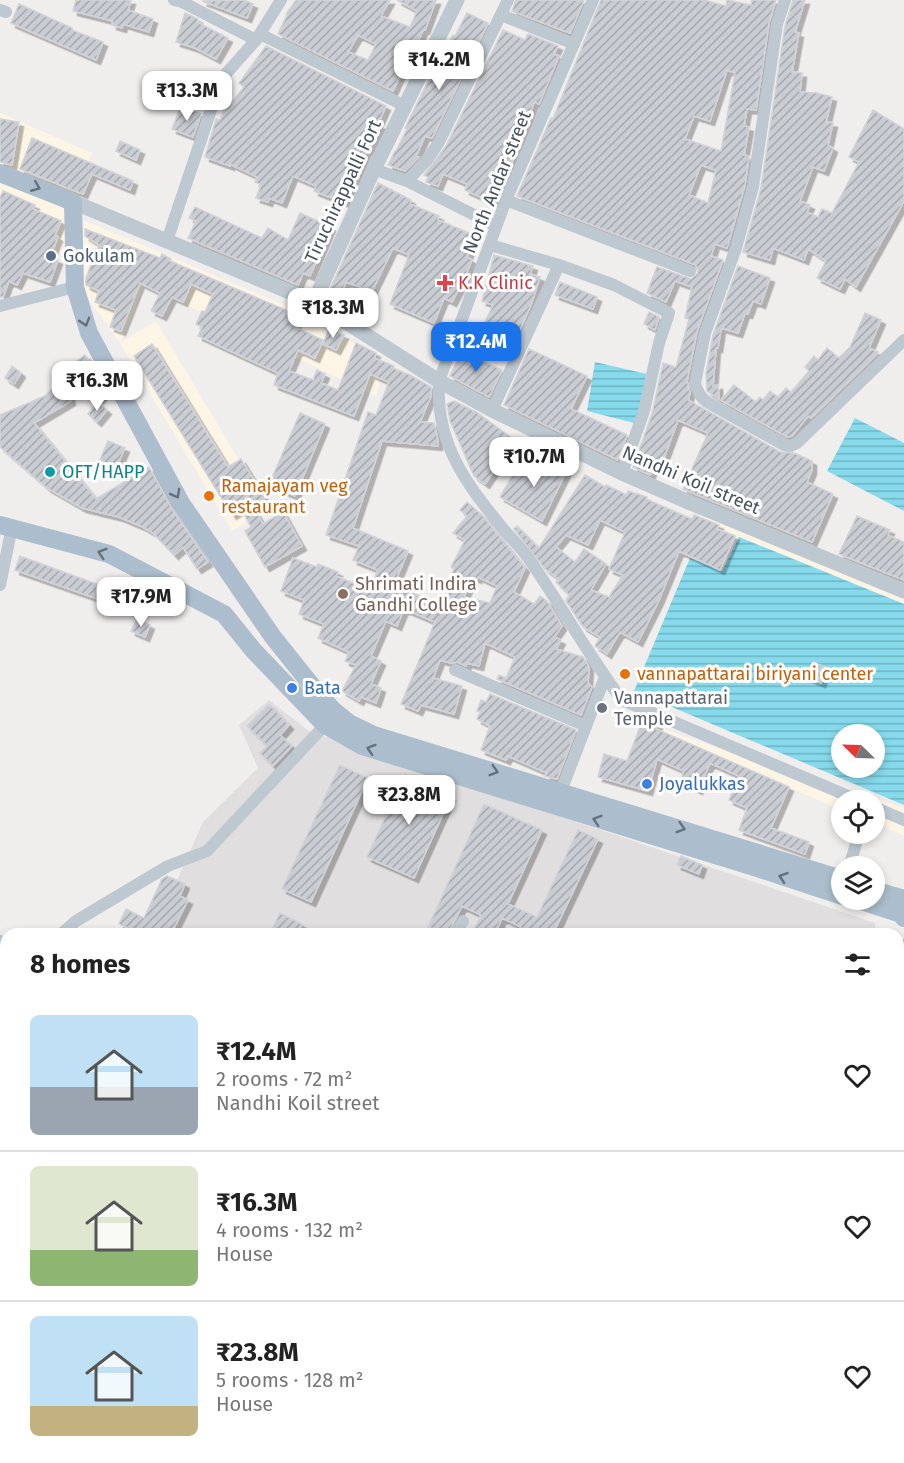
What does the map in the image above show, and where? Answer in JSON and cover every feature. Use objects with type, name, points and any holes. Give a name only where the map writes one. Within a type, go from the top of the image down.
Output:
[{"type":"main road","points":[[0,172],[73,202],[75,287],[89,333],[181,503],[273,637],[333,710],[349,723],[374,735],[831,876]]},
{"type":"main road","points":[[6,526],[109,554],[224,614],[254,651],[325,725],[362,746],[831,892]]},
{"type":"main road","points":[[254,651],[273,637]]},
{"type":"main road","points":[[885,893],[904,899]]},
{"type":"main road","points":[[885,909],[901,914],[904,918]]},
{"type":"street","points":[[174,0],[405,106]]},
{"type":"street","points":[[167,241],[219,86],[224,76],[258,37],[280,0]]},
{"type":"street","name":"Tiruchirappalli Fort","points":[[314,302],[374,169],[457,0]]},
{"type":"street","points":[[407,180],[427,160],[439,142],[508,0]]},
{"type":"street","name":"North Andar street","points":[[593,0],[506,200],[439,381],[438,408],[442,425],[460,469],[472,490],[527,556],[622,700],[834,790]]},
{"type":"street","points":[[785,0],[777,24],[753,187],[736,248],[705,333],[696,388],[706,402],[784,445],[790,446],[797,443],[904,340]]},
{"type":"street","points":[[501,15],[574,44]]},
{"type":"street","points":[[374,169],[407,180],[496,226]]},
{"type":"street","points":[[506,200],[690,271]]},
{"type":"street","name":"Nandhi Koil street","points":[[73,202],[314,302],[439,381],[492,410],[622,473],[904,591]]},
{"type":"street","points":[[490,245],[559,265],[614,285],[669,313],[658,343],[644,411],[622,473]]},
{"type":"street","points":[[492,410],[559,265]]},
{"type":"street","points":[[0,306],[75,287]]},
{"type":"street","points":[[0,585],[6,526]]},
{"type":"street","points":[[455,670],[586,726]]},
{"type":"street","points":[[561,791],[605,677]]},
{"type":"street","points":[[68,928],[168,866],[207,851],[325,725]]},
{"type":"street","points":[[885,812],[904,820]]},
{"type":"street","points":[[459,928],[463,921]]},
{"type":"shaded area","points":[[0,113],[92,153],[57,262],[0,238]]},
{"type":"shaded area","points":[[83,220],[308,315],[385,363],[376,396],[144,285],[121,342],[156,321],[268,509],[232,531],[120,343],[84,293]]},
{"type":"shaded area","points":[[705,500],[904,584],[904,604],[739,537],[699,516]]},
{"type":"shaded area","points":[[269,700],[309,731],[831,908],[831,910],[875,923],[875,928],[156,928],[203,822],[258,768],[239,725]]},
{"type":"shaded area","points":[[618,715],[849,790],[831,790],[831,806]]},
{"type":"shaded area","points":[[885,802],[904,808],[904,836],[885,827]]},
{"type":"water","points":[[595,362],[647,374],[638,424],[587,411]]},
{"type":"water","points":[[855,418],[904,443],[904,511],[827,471]]},
{"type":"water","points":[[739,537],[904,604],[904,805],[885,797],[885,790],[868,790],[840,778],[885,778],[885,724],[831,724],[831,774],[634,691],[690,558],[722,571]]},
{"type":"building","points":[[76,0],[131,0],[128,10],[153,19],[149,32],[123,24],[122,28],[112,25],[113,21],[73,11]]},
{"type":"building","points":[[244,0],[253,4],[247,18],[202,1]]},
{"type":"building","points":[[296,0],[390,0],[381,16],[410,27],[417,11],[397,0],[436,0],[425,30],[415,49],[412,48],[393,91],[278,34],[286,14]],"holes":[[[358,35],[376,44],[368,60],[348,52]]]},
{"type":"building","points":[[516,0],[584,0],[570,33],[512,11]]},
{"type":"building","points":[[601,0],[704,0],[726,6],[727,0],[751,5],[752,0],[776,0],[769,23],[756,110],[747,109],[744,126],[749,127],[744,155],[749,156],[745,185],[727,248],[715,244],[711,256],[723,260],[697,331],[687,381],[690,393],[688,400],[780,452],[794,453],[812,461],[812,470],[807,482],[833,494],[812,542],[683,489],[708,433],[678,420],[661,466],[656,464],[650,475],[633,467],[652,414],[663,363],[676,367],[689,319],[685,318],[692,287],[675,281],[666,302],[647,293],[657,267],[691,279],[698,273],[696,265],[517,196],[551,118],[553,119]],"holes":[[[727,70],[735,73],[721,151],[685,139],[694,116],[710,121]],[[701,165],[716,170],[708,203],[689,195]]]},
{"type":"building","points":[[793,0],[805,0],[795,32],[799,33],[792,72],[802,73],[800,92],[832,97],[826,122],[833,123],[828,145],[833,148],[824,171],[813,167],[800,201],[810,205],[807,212],[818,217],[822,209],[832,213],[859,162],[849,157],[873,110],[904,129],[904,201],[856,287],[845,279],[840,289],[817,278],[826,261],[808,249],[804,260],[773,248],[770,260],[743,252],[761,188],[785,26]]},
{"type":"building","points":[[19,4],[72,30],[103,42],[96,60],[11,23]]},
{"type":"building","points":[[185,13],[228,38],[216,59],[195,48],[176,42]]},
{"type":"building","points":[[467,13],[488,23],[432,138],[425,136],[416,156],[419,157],[405,171],[388,165],[440,57],[442,58]]},
{"type":"building","points":[[503,30],[525,40],[528,34],[558,46],[554,54],[559,56],[539,104],[534,102],[523,132],[525,133],[494,203],[465,190],[467,184],[443,174],[438,186],[426,182],[428,177],[424,175],[446,146]]},
{"type":"building","points":[[266,46],[386,106],[378,124],[381,125],[369,151],[367,150],[345,203],[314,191],[316,186],[293,176],[282,203],[269,198],[268,202],[256,198],[261,185],[255,182],[257,177],[230,164],[230,166],[205,157],[216,119],[220,120],[228,100],[232,102],[244,87],[239,83]]},
{"type":"building","points":[[181,106],[201,114],[193,137],[172,129]]},
{"type":"building","points":[[0,119],[19,122],[12,165],[0,162]]},
{"type":"building","points":[[32,138],[133,181],[130,190],[92,174],[83,194],[20,169]]},
{"type":"building","points":[[120,141],[140,150],[136,160],[116,151]]},
{"type":"building","points":[[378,183],[411,200],[410,204],[439,216],[438,220],[476,236],[467,257],[472,260],[464,279],[452,302],[444,298],[434,323],[390,304],[409,255],[393,248],[372,291],[346,282],[337,305],[326,298]]},
{"type":"building","points":[[3,191],[35,205],[33,209],[61,221],[55,235],[58,237],[50,257],[58,260],[50,282],[23,273],[17,285],[9,281],[3,297],[0,297],[0,198]]},
{"type":"building","points":[[195,207],[262,238],[268,228],[288,240],[300,213],[331,227],[310,276],[303,273],[298,285],[188,238],[196,221],[189,218]]},
{"type":"building","points":[[85,229],[160,258],[162,254],[171,259],[170,261],[300,316],[295,327],[323,340],[315,358],[298,350],[289,371],[313,380],[317,370],[325,374],[321,383],[338,390],[356,343],[376,353],[374,358],[394,366],[393,368],[431,387],[431,396],[420,422],[434,423],[438,446],[382,441],[353,528],[408,551],[394,585],[443,606],[450,590],[445,588],[454,569],[451,567],[465,540],[453,533],[467,516],[460,510],[467,502],[482,515],[525,568],[514,592],[534,604],[540,596],[547,601],[562,626],[554,637],[561,640],[556,649],[583,657],[589,667],[588,683],[592,687],[581,715],[497,679],[499,675],[506,678],[515,657],[485,643],[479,666],[467,663],[466,666],[458,662],[440,660],[433,678],[462,686],[454,714],[421,705],[418,711],[401,704],[435,622],[404,609],[397,626],[386,621],[371,656],[381,661],[371,684],[381,688],[376,703],[361,697],[359,701],[342,691],[356,665],[345,661],[349,652],[318,638],[324,624],[299,614],[304,600],[281,591],[293,558],[338,572],[336,576],[370,590],[378,570],[353,560],[359,546],[326,535],[368,412],[376,415],[389,382],[370,374],[354,416],[274,385],[278,373],[198,336],[202,327],[196,324],[202,311],[205,312],[213,294],[191,284],[183,302],[172,297],[162,316],[151,311],[160,293],[140,283],[121,331],[110,327],[116,310],[95,302],[99,291],[86,285],[86,278],[99,245],[85,236]],"holes":[[[473,577],[477,579],[478,577],[497,586],[490,603],[464,597]]]},
{"type":"building","points":[[494,255],[533,266],[530,274],[540,277],[531,305],[514,343],[489,332],[492,325],[485,322],[493,305],[482,301]]},
{"type":"building","points":[[738,266],[770,278],[761,304],[753,301],[748,314],[745,313],[738,333],[721,328],[718,348],[716,348],[713,386],[718,385],[719,399],[707,391],[706,373],[713,335]]},
{"type":"building","points":[[560,282],[597,297],[593,309],[555,295]]},
{"type":"building","points":[[649,312],[659,317],[655,330],[644,324]]},
{"type":"building","points":[[865,313],[881,320],[869,348],[878,352],[811,418],[808,416],[792,436],[787,437],[721,400],[734,385],[756,402],[760,397],[763,400],[770,391],[778,397],[786,388],[791,392],[809,371],[805,367],[814,356],[818,360],[827,348],[839,358],[850,347]]},
{"type":"building","points":[[329,329],[344,335],[336,350],[323,344]]},
{"type":"building","points":[[152,344],[228,467],[241,459],[265,498],[252,506],[263,524],[283,512],[302,546],[265,567],[245,531],[251,527],[241,509],[232,515],[134,356]]},
{"type":"building","points":[[463,349],[502,370],[489,397],[450,376]]},
{"type":"building","points":[[529,349],[587,376],[571,409],[627,435],[618,460],[504,405]]},
{"type":"building","points":[[85,355],[108,391],[96,401],[70,366]]},
{"type":"building","points":[[12,366],[21,373],[14,384],[5,378]]},
{"type":"building","name":"OFT/HAPP","points":[[65,375],[71,401],[34,423],[96,499],[149,467],[172,509],[208,562],[197,569],[183,547],[174,555],[153,533],[143,527],[119,517],[82,508],[47,488],[0,447],[0,415],[45,396]]},
{"type":"building","points":[[454,401],[476,412],[515,440],[485,484],[474,476],[450,421],[447,404]]},
{"type":"building","points":[[98,402],[107,410],[97,422],[88,414]]},
{"type":"building","points":[[300,413],[325,424],[295,496],[269,485]]},
{"type":"building","points":[[108,441],[125,448],[116,468],[100,460]]},
{"type":"building","points":[[522,459],[552,476],[561,460],[570,464],[542,521],[500,497]]},
{"type":"building","points":[[585,475],[605,487],[606,485],[627,495],[628,491],[647,497],[646,499],[692,519],[694,515],[719,525],[717,529],[735,536],[720,570],[679,551],[659,600],[638,642],[620,632],[607,654],[595,646],[600,637],[583,627],[566,601],[569,595],[556,582],[559,579],[545,569],[514,529],[517,526],[539,548]],"holes":[[[600,520],[625,532],[609,569],[623,575],[609,597],[591,590],[606,564],[584,549],[575,562],[556,547],[566,535],[588,545]]]},
{"type":"building","points":[[857,516],[890,530],[888,535],[904,542],[904,580],[839,554]]},
{"type":"building","points":[[20,556],[102,586],[98,599],[15,570]]},
{"type":"building","points":[[137,619],[150,625],[145,637],[131,631]]},
{"type":"building","points":[[813,662],[827,668],[821,683],[806,677]]},
{"type":"building","points":[[490,694],[576,730],[557,779],[545,776],[547,773],[508,756],[506,760],[481,750],[490,726],[477,719],[480,712],[477,711],[481,700],[486,702]]},
{"type":"building","points":[[269,704],[289,725],[280,735],[292,746],[273,766],[260,753],[267,746],[247,726]]},
{"type":"building","points":[[643,719],[658,725],[656,729],[789,787],[771,828],[809,842],[805,854],[739,830],[747,808],[729,800],[739,776],[710,763],[698,790],[680,782],[684,771],[657,759],[648,791],[598,777],[604,754],[627,761]]},
{"type":"building","points":[[340,765],[368,778],[311,902],[282,889]]},
{"type":"building","points":[[405,774],[451,796],[414,878],[367,857]]},
{"type":"building","points":[[484,804],[542,830],[508,904],[537,917],[578,830],[598,839],[556,928],[521,928],[502,918],[498,928],[475,928],[481,915],[462,906],[451,928],[428,927]]},
{"type":"building","points":[[681,856],[702,865],[699,874],[677,865]]},
{"type":"building","points":[[167,876],[185,884],[180,896],[188,900],[174,928],[128,928],[119,924],[126,909],[144,918],[162,879]]},
{"type":"building","points":[[280,913],[302,924],[300,928],[273,928]]},
{"type":"place","name":"Gokulam","points":[[51,256]]},
{"type":"place","name":"K.K Clinic","points":[[445,283]]},
{"type":"place","name":"OFT/HAPP","points":[[50,472]]},
{"type":"place","name":"Ramajayam veg restaurant","points":[[209,496]]},
{"type":"place","name":"Shrimati Indira Gandhi College","points":[[343,594]]},
{"type":"place","name":"vannapattarai biriyani center","points":[[625,674]]},
{"type":"place","name":"Bata","points":[[292,688]]},
{"type":"place","name":"Vannapattarai Temple","points":[[602,708]]},
{"type":"place","name":"Joyalukkas","points":[[647,784]]}]
